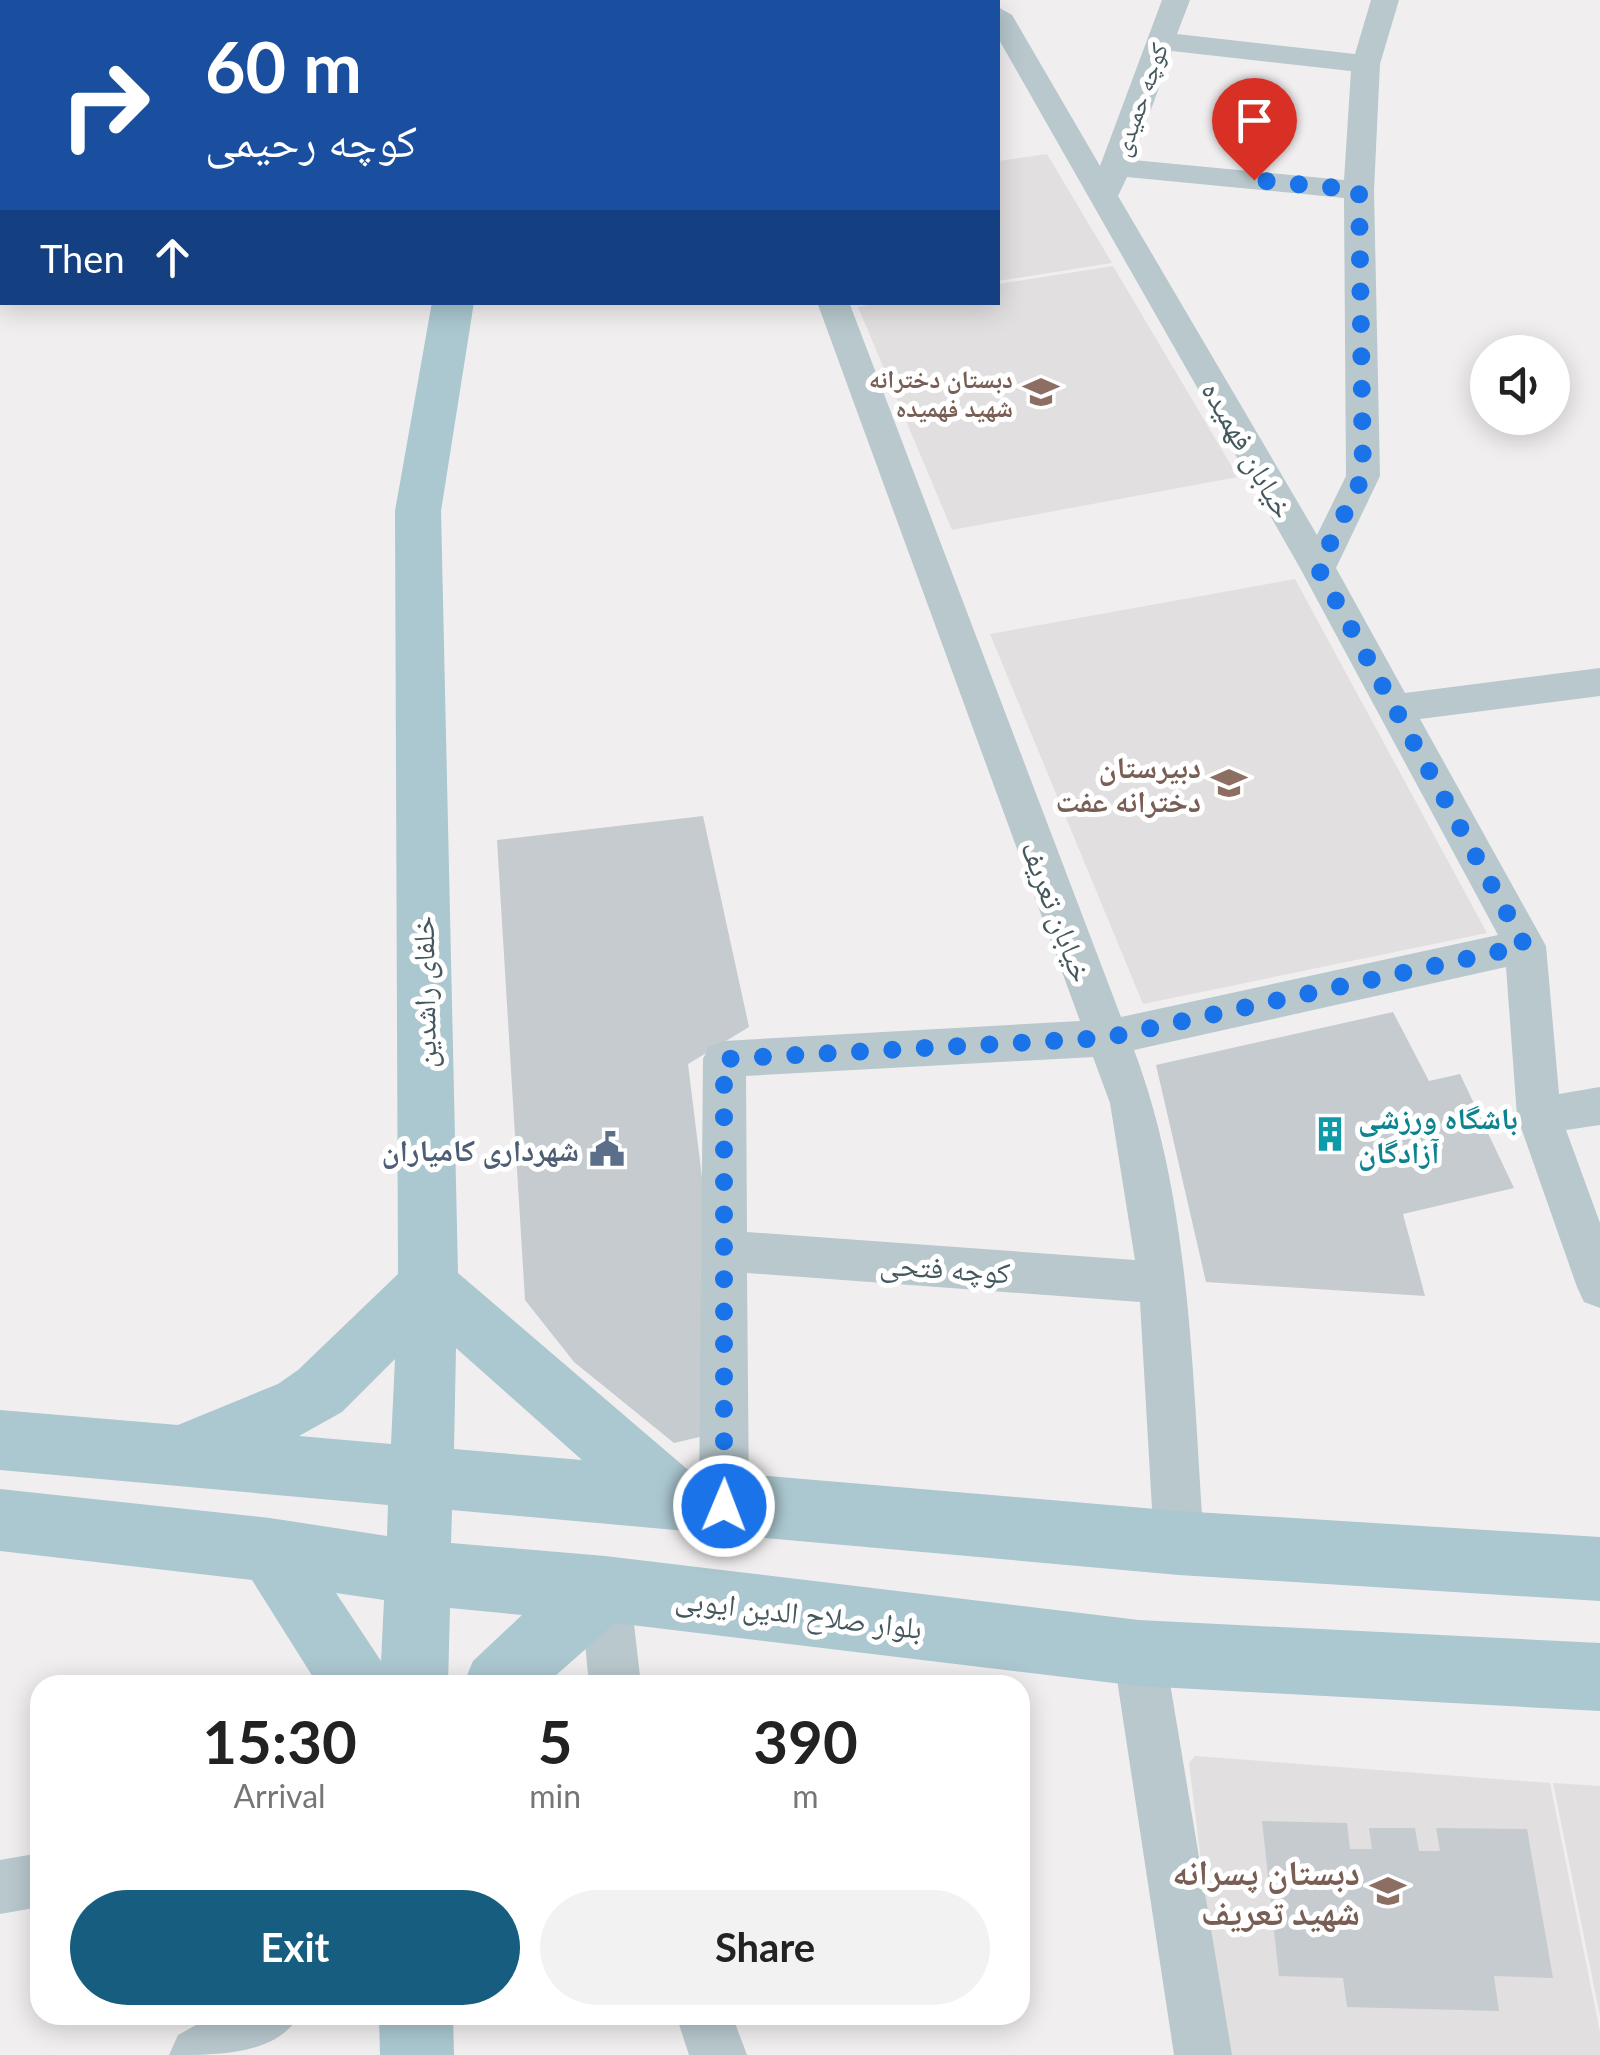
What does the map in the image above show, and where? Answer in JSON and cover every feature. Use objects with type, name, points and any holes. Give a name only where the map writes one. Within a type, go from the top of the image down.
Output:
[{"type":"main road","name":"خلفای راشدین","points":[[414,1675],[428,1285],[418,511],[452,305]]},
{"type":"main road","points":[[176,1457],[300,1405],[320,1391],[428,1285],[700,1503]]},
{"type":"main road","points":[[0,1440],[422,1480],[1179,1543],[1600,1569]]},
{"type":"main road","name":"بلوار صلاح الدین ایوبی","points":[[0,1520],[270,1550],[416,1574],[606,1589],[1139,1653],[1600,1678]]},
{"type":"main road","points":[[270,1550],[351,1675]]},
{"type":"main road","points":[[507,1675],[558,1625],[606,1589]]},
{"type":"main road","points":[[416,2025],[418,2055]]},
{"type":"street","name":"کوچه حمیدی","points":[[1110,182],[1176,0]]},
{"type":"street","points":[[1318,568],[1363,476],[1359,190],[1366,64],[1385,0]]},
{"type":"street","name":"خیابان فهمیده","points":[[1000,18],[1110,182],[1525,946],[1539,1116],[1600,1287]]},
{"type":"street","points":[[1160,41],[1366,64]]},
{"type":"street","points":[[1110,182],[1359,190]]},
{"type":"street","name":"خیابان تعریف","points":[[834,305],[1132,1103],[1162,1282],[1179,1543]]},
{"type":"street","points":[[1395,708],[1600,682]]},
{"type":"street","points":[[700,1503],[727,1251],[724,1059],[1106,1038],[1525,946]]},
{"type":"street","points":[[1539,1116],[1600,1106]]},
{"type":"street","name":"کوچه فتحی","points":[[727,1251],[1162,1282]]},
{"type":"street","points":[[606,1589],[614,1675]]},
{"type":"street","points":[[1139,1653],[1203,2055]]},
{"type":"street","points":[[0,1887],[30,1882]]},
{"type":"street","points":[[198,2055],[253,2025]]},
{"type":"street","points":[[708,2025],[718,2055]]},
{"type":"shaded area","points":[[1047,154],[1112,263],[1000,281],[1000,161]]},
{"type":"shaded area","name":"دبستان دخترانه شهید فهمیده","points":[[1113,266],[1238,477],[952,530],[858,307],[1000,305],[1000,284]]},
{"type":"shaded area","name":"دبیرستان دخترانه عفت","points":[[1295,579],[1487,933],[1143,1004],[990,634]]},
{"type":"shaded area","name":"دبستان پسرانه شهید تعریف","points":[[1195,1756],[1550,1783],[1600,2032],[1600,2055],[1229,2055],[1218,1999],[1189,1763]]},
{"type":"shaded area","points":[[1553,1783],[1600,1786],[1600,2016]]},
{"type":"building","name":"شهرداری کامیاران","points":[[703,816],[749,1027],[688,1064],[709,1234],[704,1436],[674,1443],[574,1362],[525,1300],[497,840]]},
{"type":"building","name":"باشگاه ورزشی آزادگان","points":[[1393,1012],[1429,1081],[1460,1074],[1514,1188],[1403,1214],[1425,1296],[1206,1282],[1156,1065]]},
{"type":"building","points":[[1262,1821],[1347,1823],[1350,1849],[1372,1849],[1369,1828],[1415,1828],[1419,1851],[1440,1851],[1436,1828],[1527,1829],[1553,1978],[1494,1976],[1499,2011],[1347,2007],[1343,1978],[1279,1976]]},
{"type":"place","name":"دبستان دخترانه شهید فهمیده","points":[[1041,392]]},
{"type":"place","name":"دبیرستان دخترانه عفت","points":[[1229,783]]},
{"type":"place","name":"باشگاه ورزشی آزادگان","points":[[1330,1134]]},
{"type":"place","name":"شهرداری کامیاران","points":[[607,1149]]},
{"type":"place","name":"دبستان پسرانه شهید تعریف","points":[[1388,1891]]},
{"type":"route","points":[[724,1506],[724,1059],[1106,1038],[1525,946],[1318,568],[1363,476],[1359,190],[1254,180]]}]
